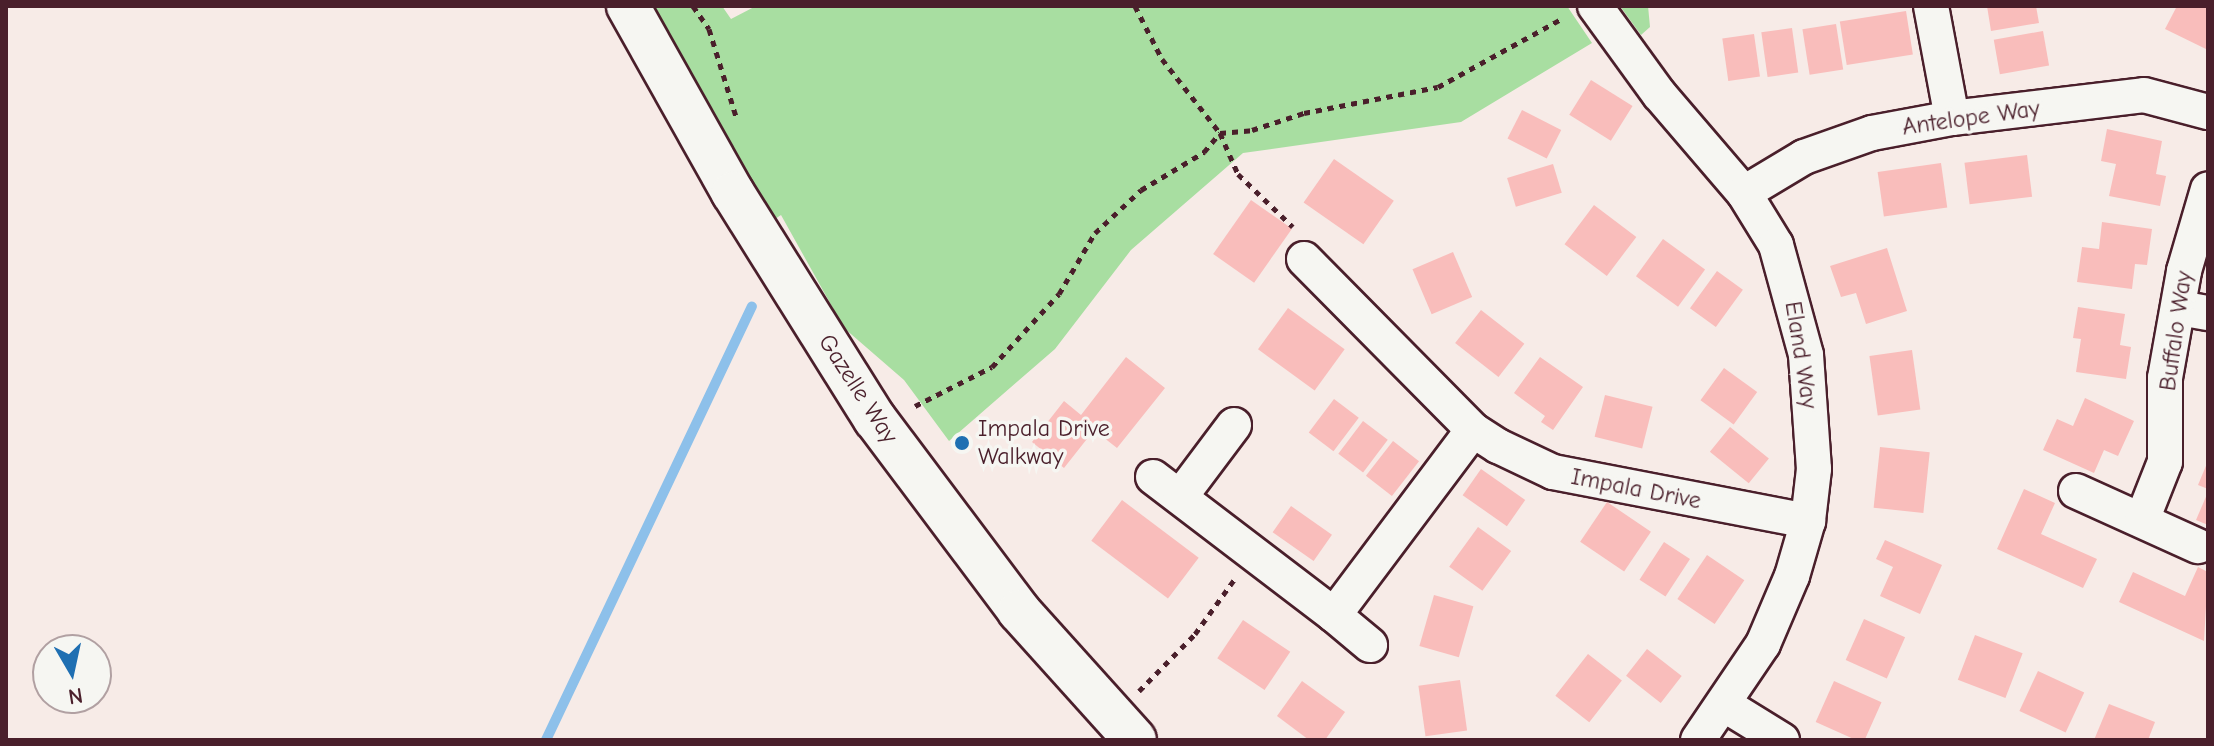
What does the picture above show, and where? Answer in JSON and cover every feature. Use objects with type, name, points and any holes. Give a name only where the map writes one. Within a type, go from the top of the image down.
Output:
[{"type":"street","name":"Gazelle Way","points":[[628,6],[733,193],[875,419],[1019,611],[1132,720]]},
{"type":"street","points":[[1931,6],[1952,118]]},
{"type":"street","name":"Eland Way","points":[[1583,10],[1744,193],[1776,245],[1801,330],[1814,469],[1808,521],[1779,611],[1725,705],[1698,740]]},
{"type":"street","name":"Antelope Way","points":[[1744,193],[1804,157],[1872,133],[1952,118],[2144,95],[2208,112]]},
{"type":"street","name":"Buffalo Way","points":[[2142,520],[2165,462],[2165,378],[2194,311],[2184,271],[2208,189]]},
{"type":"street","name":"Impala Drive","points":[[1304,259],[1473,430],[1553,472],[1808,521]]},
{"type":"street","points":[[1180,497],[1234,425]]},
{"type":"street","points":[[1334,615],[1473,430]]},
{"type":"street","points":[[1153,477],[1370,645]]},
{"type":"street","points":[[2076,491],[2198,546]]},
{"type":"street","points":[[1725,705],[1782,740]]},
{"type":"path","points":[[1135,6],[1162,59],[1220,133],[1238,174],[1311,244],[1304,259]]},
{"type":"path","points":[[915,406],[992,367],[1059,294],[1095,233],[1141,190],[1204,152],[1220,133],[1252,130],[1304,113],[1438,87],[1583,10]]},
{"type":"path","points":[[1132,720],[1253,554]]},
{"type":"green space","points":[[649,6],[722,6],[731,19],[756,6],[1567,6],[1592,43],[1461,122],[1243,153],[1131,250],[1055,349],[949,441],[904,380],[844,328],[781,215],[769,223]]},
{"type":"green space","points":[[1620,6],[1648,6],[1650,27],[1641,35]]},
{"type":"building","points":[[1987,6],[2036,6],[2039,23],[1991,31]]},
{"type":"building","points":[[2177,6],[2208,6],[2208,50],[2165,29]]},
{"type":"building","points":[[1906,11],[1913,54],[1847,65],[1840,21]]},
{"type":"building","points":[[1836,24],[1843,69],[1810,75],[1802,29]]},
{"type":"building","points":[[1792,28],[1798,73],[1768,77],[1761,32]]},
{"type":"building","points":[[2043,31],[2049,65],[2000,74],[1994,40]]},
{"type":"building","points":[[1754,34],[1760,77],[1728,81],[1722,38]]},
{"type":"building","points":[[1591,80],[1633,106],[1611,141],[1569,115]]},
{"type":"building","points":[[1522,110],[1561,130],[1547,158],[1507,139]]},
{"type":"building","points":[[2107,129],[2162,141],[2156,174],[2166,176],[2160,206],[2109,196],[2116,164],[2101,161]]},
{"type":"building","points":[[2027,155],[2032,197],[1970,204],[1964,163]]},
{"type":"building","points":[[1334,159],[1394,201],[1363,244],[1304,202]]},
{"type":"building","points":[[1941,163],[1947,208],[1884,216],[1878,172]]},
{"type":"building","points":[[1553,164],[1562,193],[1516,207],[1507,178]]},
{"type":"building","points":[[1251,200],[1292,229],[1254,283],[1213,254]]},
{"type":"building","points":[[1594,205],[1636,237],[1607,276],[1565,244]]},
{"type":"building","points":[[2102,222],[2152,229],[2147,265],[2135,264],[2132,289],[2077,282],[2082,247],[2099,249]]},
{"type":"building","points":[[1663,239],[1705,270],[1678,307],[1636,276]]},
{"type":"building","points":[[1887,248],[1907,311],[1866,324],[1856,293],[1841,297],[1830,266]]},
{"type":"building","points":[[1453,252],[1472,297],[1432,314],[1412,269]]},
{"type":"building","points":[[1717,271],[1743,290],[1716,327],[1690,308]]},
{"type":"building","points":[[2078,307],[2125,314],[2120,345],[2131,347],[2126,379],[2076,372],[2081,339],[2073,338]]},
{"type":"building","points":[[1288,308],[1345,349],[1315,390],[1258,349]]},
{"type":"building","points":[[1481,310],[1524,344],[1498,377],[1455,343]]},
{"type":"building","points":[[1912,350],[1920,409],[1878,415],[1869,356]]},
{"type":"building","points":[[1126,357],[1165,388],[1117,448],[1094,430],[1064,468],[1032,442],[1064,401],[1081,415]]},
{"type":"building","points":[[1540,357],[1583,387],[1553,430],[1541,422],[1545,416],[1514,393]]},
{"type":"building","points":[[1724,368],[1757,392],[1734,424],[1700,400]]},
{"type":"building","points":[[1605,395],[1653,407],[1642,449],[1595,437]]},
{"type":"building","points":[[2085,398],[2134,421],[2118,456],[2104,450],[2094,473],[2043,450],[2057,419],[2073,426]]},
{"type":"building","points":[[1334,399],[1359,418],[1333,451],[1309,433]]},
{"type":"building","points":[[1363,421],[1388,440],[1363,472],[1338,454]]},
{"type":"building","points":[[1730,427],[1769,458],[1749,483],[1710,452]]},
{"type":"building","points":[[1393,441],[1419,461],[1392,496],[1366,476]]},
{"type":"building","points":[[1880,447],[1930,452],[1923,513],[1874,508]]},
{"type":"building","points":[[2208,461],[2208,489],[2198,485]]},
{"type":"building","points":[[1481,469],[1525,500],[1507,526],[1463,495]]},
{"type":"building","points":[[2024,489],[2055,503],[2041,534],[2097,559],[2083,588],[1997,549]]},
{"type":"building","points":[[2208,492],[2208,525],[2196,520]]},
{"type":"building","points":[[1122,500],[1199,558],[1168,599],[1091,541]]},
{"type":"building","points":[[1607,502],[1651,532],[1624,571],[1580,542]]},
{"type":"building","points":[[1291,506],[1332,535],[1314,561],[1273,532]]},
{"type":"building","points":[[1478,527],[1511,551],[1482,591],[1449,567]]},
{"type":"building","points":[[1885,540],[1942,565],[1920,614],[1880,596],[1893,567],[1876,559]]},
{"type":"building","points":[[1664,542],[1690,559],[1665,597],[1639,580]]},
{"type":"building","points":[[1707,555],[1744,580],[1715,624],[1677,599]]},
{"type":"building","points":[[2198,567],[2208,572],[2204,641],[2119,602],[2133,572],[2185,596]]},
{"type":"building","points":[[1434,595],[1473,606],[1459,657],[1419,646]]},
{"type":"building","points":[[1864,619],[1905,637],[1887,678],[1846,660]]},
{"type":"building","points":[[1243,620],[1290,652],[1265,690],[1217,658]]},
{"type":"building","points":[[1975,635],[2023,653],[2005,698],[1958,680]]},
{"type":"building","points":[[1647,649],[1682,676],[1661,703],[1626,676]]},
{"type":"building","points":[[1588,654],[1622,680],[1589,722],[1555,696]]},
{"type":"building","points":[[2038,671],[2084,693],[2066,732],[2019,711]]},
{"type":"building","points":[[1460,680],[1467,731],[1426,736],[1418,686]]},
{"type":"building","points":[[1302,681],[1345,712],[1325,740],[1309,740],[1277,716]]},
{"type":"building","points":[[1834,681],[1882,702],[1865,740],[1856,740],[1816,722]]},
{"type":"building","points":[[2109,704],[2155,722],[2148,740],[2094,740]]},
{"type":"waterway","points":[[546,740],[752,307]]},
{"type":"place","name":"Impala Drive Walkway","points":[[962,443]]}]
